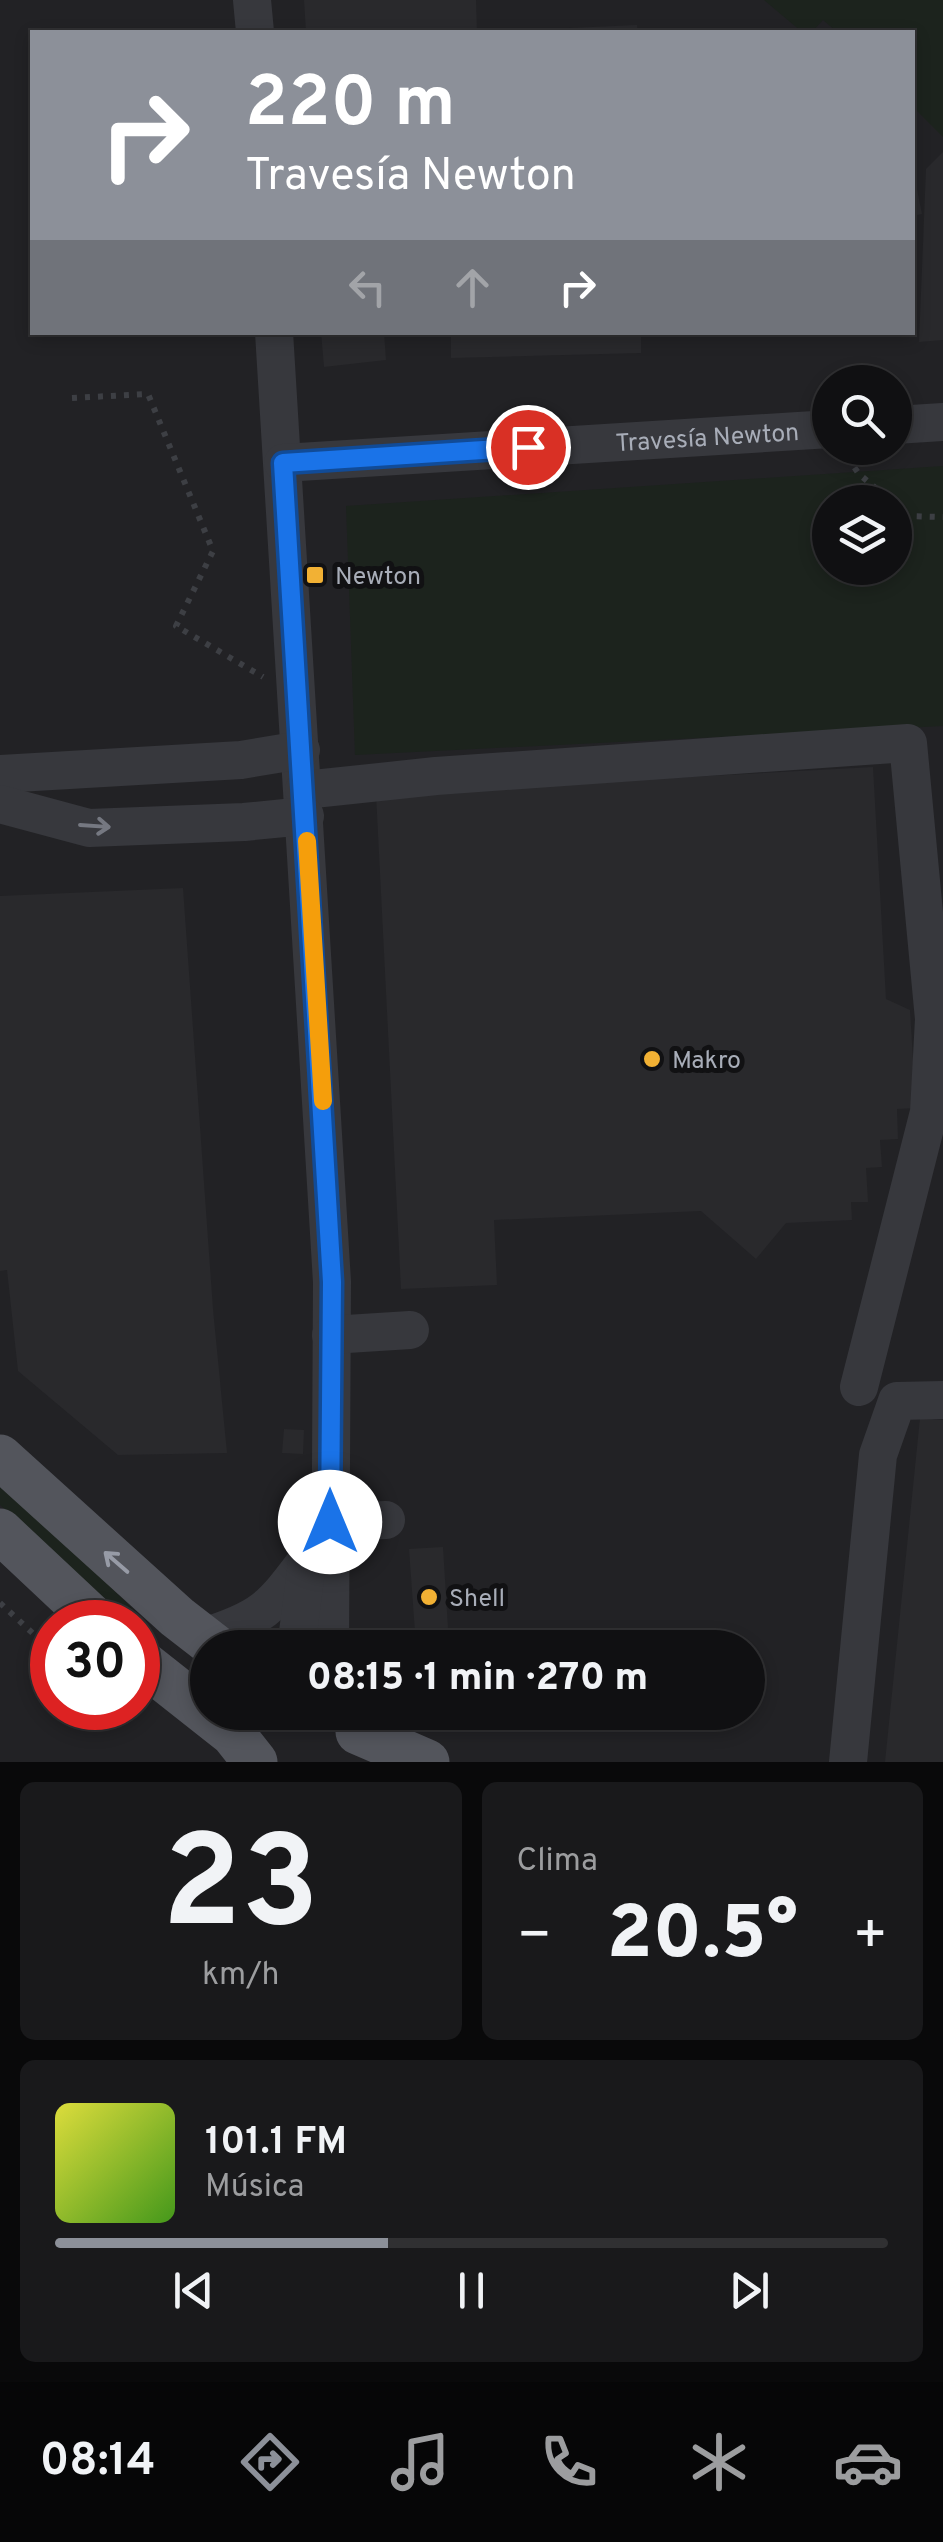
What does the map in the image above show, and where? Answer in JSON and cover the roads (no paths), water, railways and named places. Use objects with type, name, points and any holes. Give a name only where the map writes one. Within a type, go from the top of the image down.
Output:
[{"type":"main road","points":[[0,1457],[194,1630]]},
{"type":"main road","points":[[0,1531],[74,1600]]},
{"type":"main road","points":[[160,1677],[232,1734],[255,1761]]},
{"type":"main road","points":[[254,1730],[255,1761]]},
{"type":"main road","points":[[354,1736],[427,1762]]},
{"type":"street","points":[[252,0],[254,30]]},
{"type":"street","points":[[274,335],[328,1203],[330,1630]]},
{"type":"street","points":[[912,424],[943,422]]},
{"type":"street","name":"Travesía Newton","points":[[283,463],[812,430]]},
{"type":"street","points":[[0,804],[88,828],[244,822],[304,803],[436,776],[908,743],[934,1018],[929,1112],[859,1387]]},
{"type":"street","points":[[0,774],[241,760],[301,750]]},
{"type":"street","points":[[331,1336],[410,1330]]},
{"type":"street","points":[[298,1630],[330,1389]]},
{"type":"street","points":[[848,1762],[878,1455],[898,1402],[943,1400]]},
{"type":"street","points":[[330,1522],[386,1520]]},
{"type":"street","points":[[231,1630],[273,1605],[307,1560]]},
{"type":"place","name":"Newton","points":[[315,575]]},
{"type":"place","name":"Makro","points":[[652,1059]]},
{"type":"place","name":"Shell","points":[[429,1597]]}]
